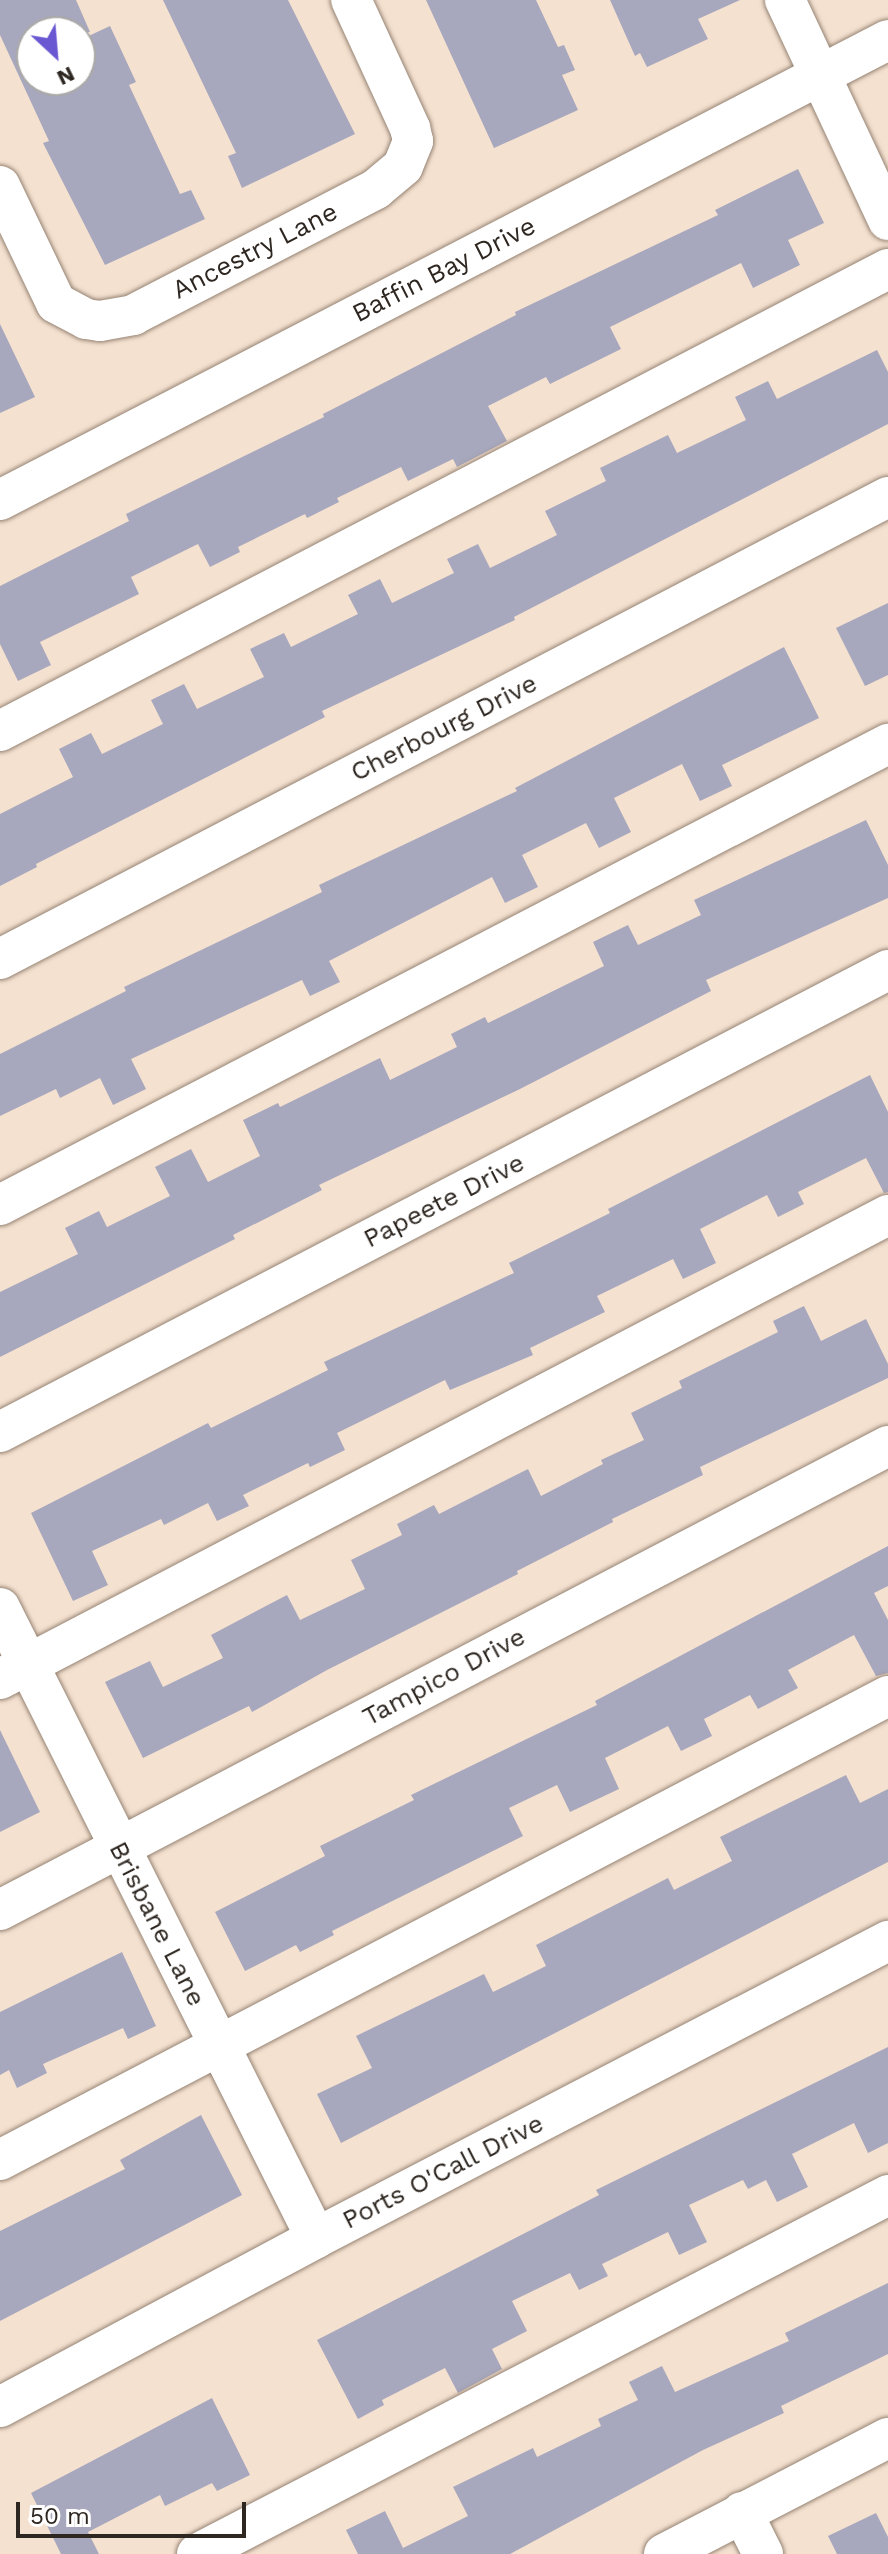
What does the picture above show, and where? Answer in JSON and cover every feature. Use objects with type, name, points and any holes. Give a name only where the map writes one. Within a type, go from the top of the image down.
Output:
[{"type":"street","name":"Ancestry Lane","points":[[0,186],[56,303],[86,319],[116,320],[133,315],[376,189],[391,179],[410,153],[413,141],[410,128],[351,0]]},
{"type":"street","points":[[785,0],[888,220]]},
{"type":"street","name":"Baffin Bay Drive","points":[[0,500],[888,40]]},
{"type":"street","points":[[0,731],[888,269]]},
{"type":"street","name":"Cherbourg Drive","points":[[0,959],[888,497]]},
{"type":"street","points":[[0,1205],[888,744]]},
{"type":"street","name":"Papeete Drive","points":[[0,1432],[888,970]]},
{"type":"street","points":[[14,1671],[888,1215]]},
{"type":"street","name":"Tampico Drive","points":[[0,1910],[888,1446]]},
{"type":"street","name":"Brisbane Lane","points":[[0,1608],[14,1671],[118,1847],[316,2238]]},
{"type":"street","points":[[0,2160],[888,1696]]},
{"type":"street","name":"Ports O'Call Drive","points":[[0,2407],[316,2238],[888,1941]]},
{"type":"street","points":[[197,2554],[888,2195]]},
{"type":"street","points":[[664,2554],[888,2438]]},
{"type":"street","points":[[742,2512],[763,2554]]},
{"type":"building","points":[[0,0],[76,0],[83,16],[16,16],[16,70],[0,35]]},
{"type":"building","points":[[163,0],[288,0],[355,134],[242,188],[228,156],[236,153]]},
{"type":"building","points":[[426,0],[536,0],[558,47],[564,45],[575,70],[562,75],[578,110],[494,148]]},
{"type":"building","points":[[610,0],[740,0],[698,19],[708,39],[647,67],[640,53],[635,56]]},
{"type":"building","points":[[110,26],[136,82],[129,85],[180,194],[191,190],[205,219],[105,265],[43,143],[49,141],[28,96],[96,96],[96,33]]},
{"type":"building","points":[[798,169],[824,223],[788,240],[800,265],[753,288],[741,263],[610,327],[621,349],[550,384],[546,377],[488,406],[507,441],[457,467],[453,459],[408,481],[401,467],[337,498],[339,502],[307,518],[305,514],[238,547],[240,552],[210,567],[198,544],[131,577],[139,594],[40,642],[51,665],[18,681],[0,644],[0,586],[129,521],[126,514],[324,417],[323,414],[516,315],[515,312],[718,215],[715,210]]},
{"type":"building","points":[[0,324],[35,397],[0,413]]},
{"type":"building","points":[[877,350],[888,372],[888,424],[514,617],[515,620],[322,711],[325,717],[36,864],[37,867],[0,886],[0,814],[73,777],[59,749],[91,733],[102,754],[163,724],[151,700],[184,684],[197,709],[264,677],[250,649],[284,633],[291,647],[358,614],[348,595],[380,579],[392,603],[454,573],[447,559],[478,544],[490,568],[557,535],[545,511],[606,481],[600,468],[668,435],[677,453],[746,420],[735,397],[768,381],[777,399]]},
{"type":"building","points":[[888,603],[888,675],[865,686],[836,628]]},
{"type":"building","points":[[784,647],[819,718],[722,765],[732,786],[700,801],[682,764],[614,798],[631,832],[599,848],[586,823],[522,855],[538,887],[505,903],[492,877],[329,961],[340,982],[310,996],[302,980],[131,1059],[146,1089],[113,1105],[100,1078],[60,1098],[56,1089],[0,1116],[0,1054],[126,991],[124,987],[322,892],[319,885],[517,791],[515,788]]},
{"type":"building","points":[[866,820],[888,865],[888,898],[706,980],[711,991],[520,1089],[319,1185],[322,1190],[233,1235],[235,1239],[0,1357],[0,1292],[78,1254],[65,1228],[99,1211],[107,1227],[170,1196],[155,1167],[191,1149],[208,1182],[260,1156],[243,1120],[278,1103],[280,1107],[380,1058],[390,1080],[457,1047],[451,1034],[485,1017],[488,1023],[604,966],[593,942],[628,925],[638,945],[701,915],[694,900]]},
{"type":"building","points":[[870,1075],[888,1112],[888,1192],[884,1193],[866,1158],[798,1192],[804,1204],[778,1217],[767,1195],[700,1229],[716,1263],[683,1279],[673,1259],[597,1296],[605,1312],[530,1348],[533,1355],[450,1390],[445,1380],[337,1433],[345,1450],[310,1467],[308,1463],[243,1495],[249,1506],[217,1521],[208,1503],[164,1525],[161,1519],[92,1551],[108,1585],[73,1601],[31,1513],[208,1423],[211,1428],[328,1370],[324,1362],[514,1273],[509,1263]]},
{"type":"building","points":[[804,1306],[821,1341],[866,1319],[888,1364],[888,1378],[700,1467],[703,1475],[612,1519],[613,1522],[517,1571],[518,1574],[327,1670],[252,1712],[249,1706],[143,1758],[105,1682],[150,1661],[163,1687],[223,1658],[211,1635],[287,1595],[300,1620],[365,1589],[351,1560],[402,1535],[397,1524],[434,1505],[439,1514],[528,1469],[541,1496],[603,1464],[601,1460],[644,1440],[631,1413],[682,1388],[679,1381],[778,1332],[773,1321]]},
{"type":"building","points":[[888,1546],[888,1586],[874,1593],[888,1620],[888,1673],[876,1676],[854,1635],[788,1670],[798,1688],[758,1709],[750,1695],[704,1719],[712,1736],[681,1751],[668,1726],[605,1758],[619,1789],[570,1812],[557,1785],[509,1808],[523,1836],[332,1931],[334,1935],[300,1952],[296,1945],[245,1971],[215,1912],[325,1856],[320,1846],[414,1800],[411,1795],[597,1705],[595,1701]]},
{"type":"building","points":[[0,1730],[40,1812],[0,1832]]},
{"type":"building","points":[[846,1775],[860,1803],[888,1789],[888,1862],[341,2143],[317,2094],[372,2068],[356,2036],[484,1974],[493,1992],[546,1966],[536,1945],[668,1878],[674,1890],[732,1861],[720,1837]]},
{"type":"building","points":[[122,1952],[156,2026],[128,2039],[123,2028],[43,2064],[47,2073],[17,2088],[9,2070],[0,2075],[0,2012]]},
{"type":"building","points":[[888,2047],[888,2143],[868,2153],[854,2123],[792,2154],[808,2187],[777,2202],[766,2180],[748,2189],[743,2180],[689,2205],[707,2242],[679,2255],[668,2232],[602,2264],[608,2276],[579,2290],[570,2273],[512,2301],[527,2331],[492,2349],[502,2369],[458,2393],[445,2368],[382,2400],[384,2405],[358,2419],[317,2340],[599,2195],[596,2190]]},
{"type":"building","points":[[201,2115],[242,2195],[0,2321],[0,2231],[125,2169],[120,2160]]},
{"type":"building","points":[[888,2283],[888,2354],[781,2406],[784,2413],[703,2450],[510,2554],[358,2554],[346,2530],[385,2511],[403,2548],[468,2516],[453,2487],[533,2448],[537,2457],[601,2426],[598,2419],[638,2400],[629,2382],[662,2366],[675,2392],[789,2341],[785,2333]]},
{"type":"building","points":[[212,2398],[250,2475],[217,2491],[212,2483],[165,2506],[160,2495],[88,2532],[99,2554],[61,2554],[31,2493]]},
{"type":"building","points":[[876,2513],[888,2537],[888,2554],[837,2554],[828,2536]]}]
